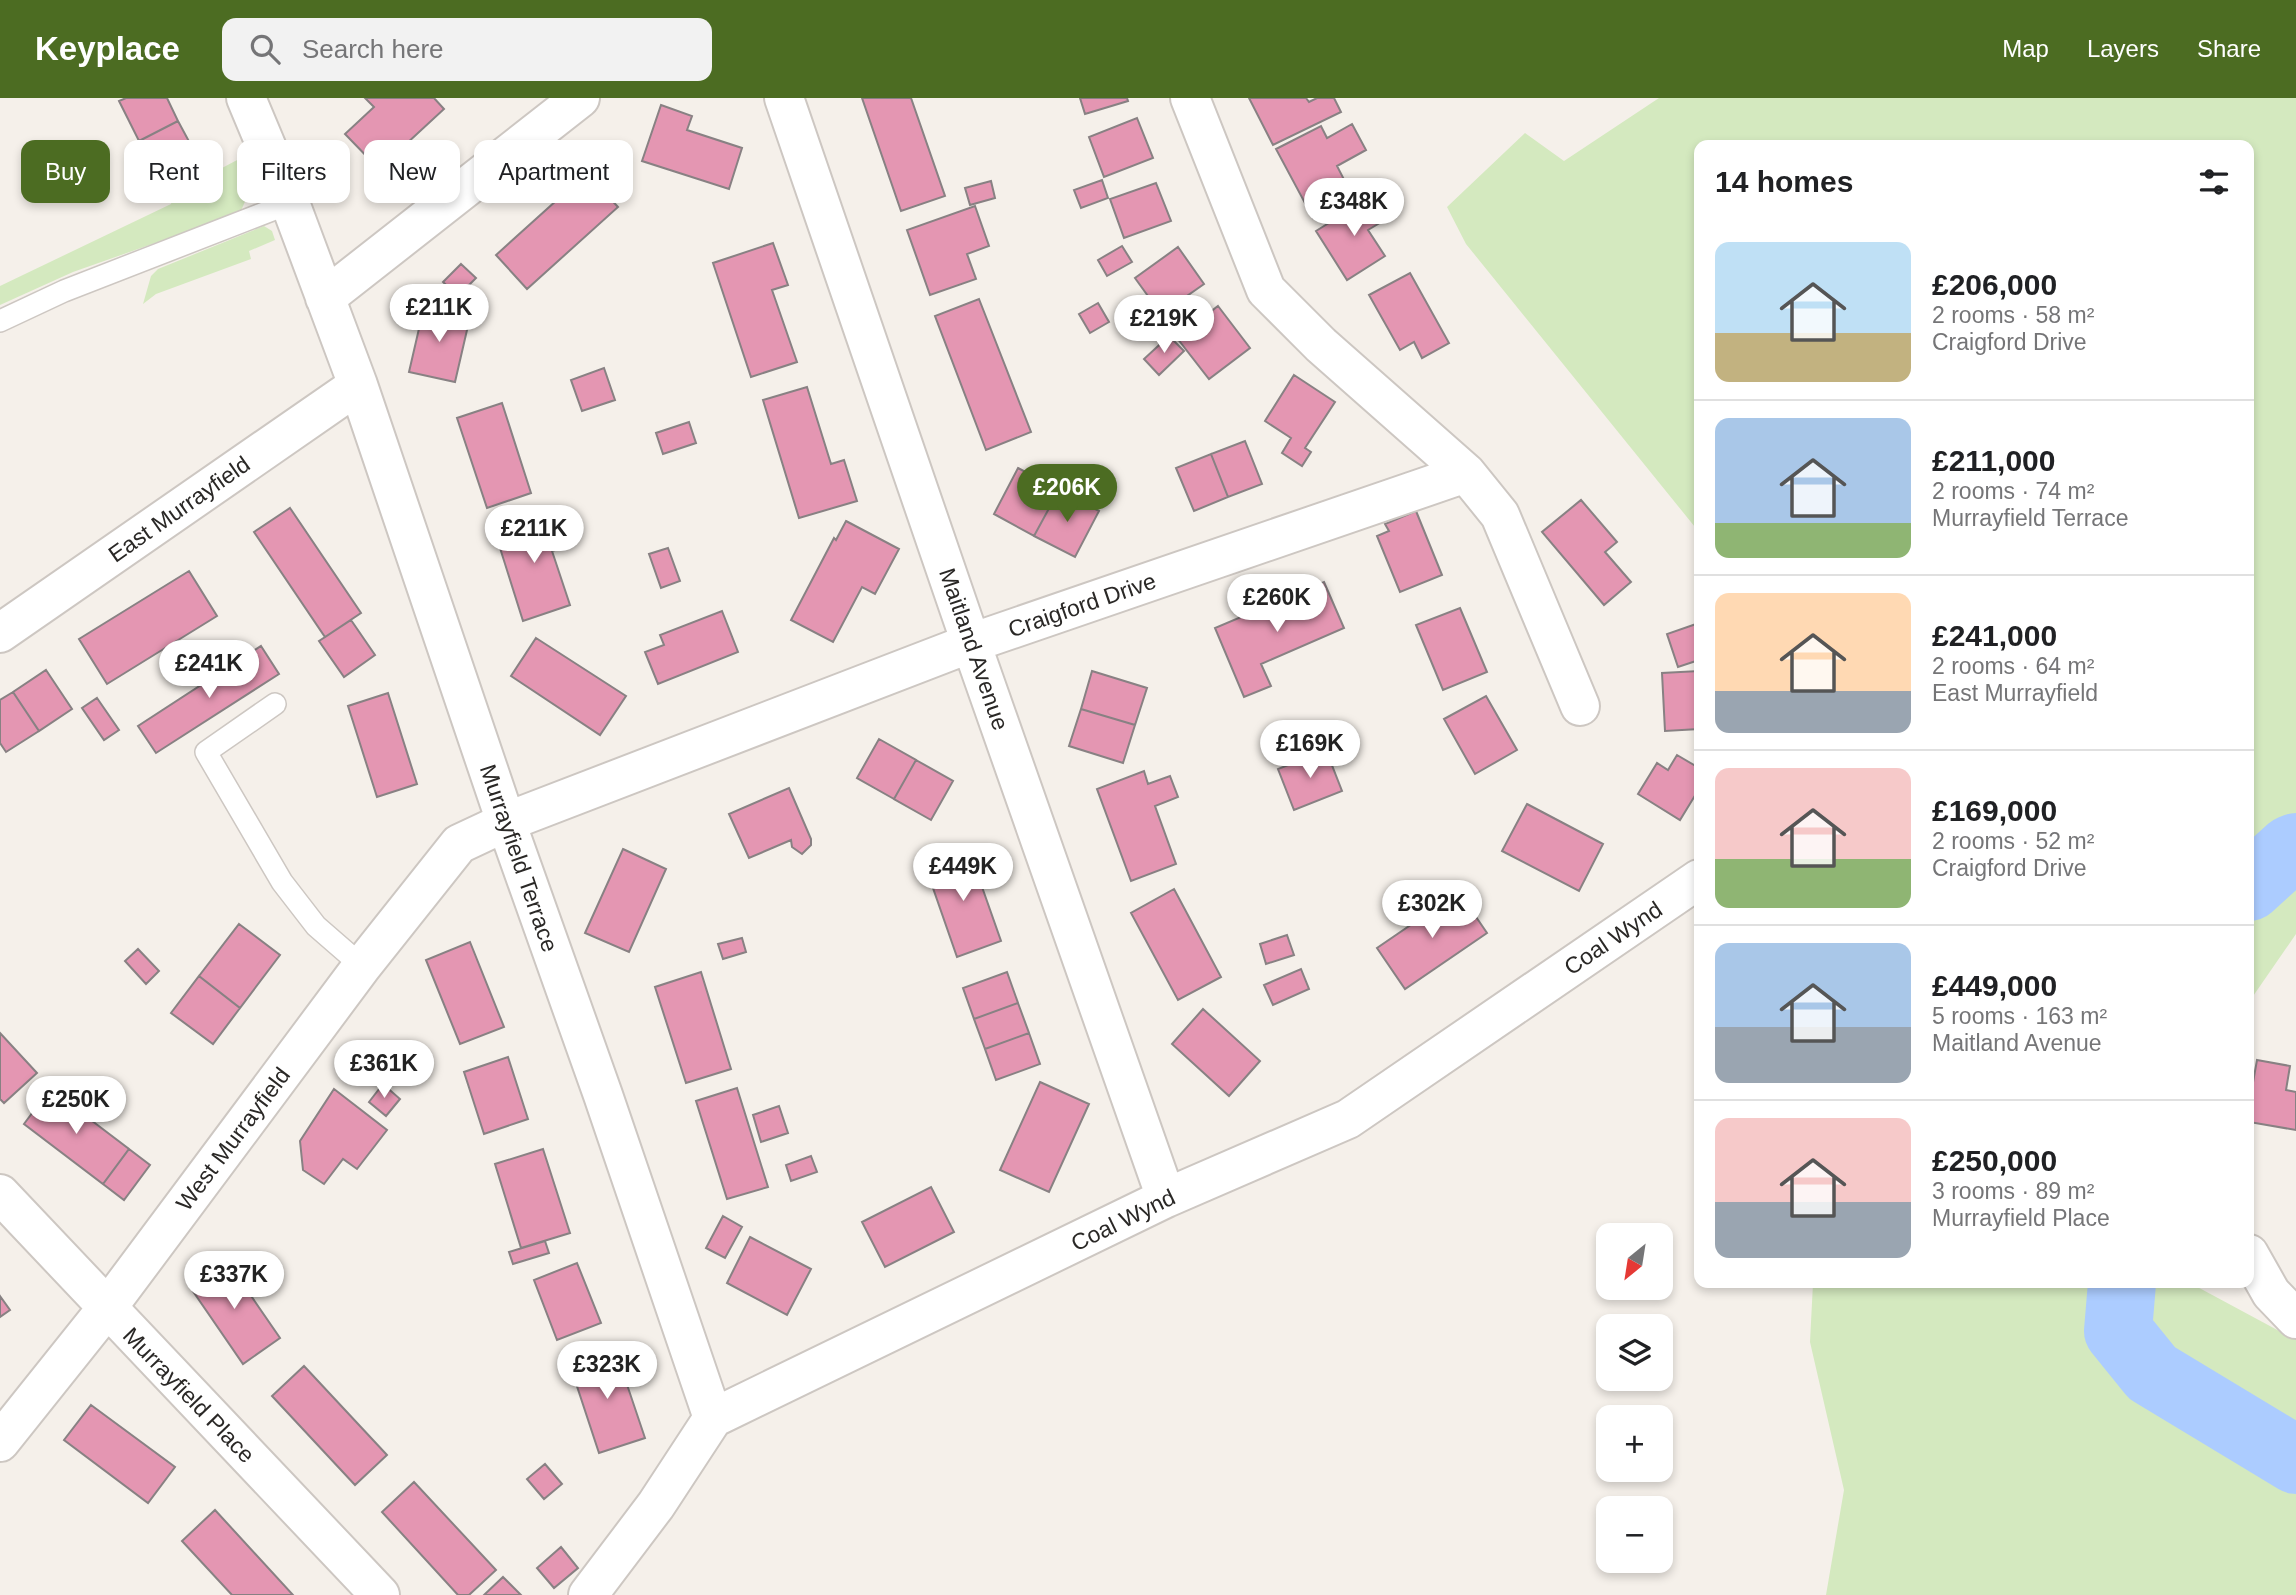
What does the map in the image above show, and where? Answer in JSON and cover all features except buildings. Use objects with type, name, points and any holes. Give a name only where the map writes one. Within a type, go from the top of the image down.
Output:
[{"type":"street","name":"Murrayfield Terrace","points":[[246,98],[264,140]]},
{"type":"street","points":[[326,298],[580,98]]},
{"type":"street","name":"Maitland Avenue","points":[[784,98],[971,643],[1166,1198]]},
{"type":"street","points":[[1190,98],[1266,290],[1321,345],[1466,473],[1500,514],[1580,706]]},
{"type":"street","name":"Murrayfield Terrace","points":[[290,203],[358,385],[713,1418]]},
{"type":"street","name":"East Murrayfield","points":[[0,633],[358,385]]},
{"type":"street","name":"Craigford Drive","points":[[506,822],[971,643],[1466,473]]},
{"type":"street","name":"West Murrayfield","points":[[0,1442],[107,1308],[362,966],[459,844],[506,822]]},
{"type":"street","name":"Coal Wynd","points":[[713,1418],[1166,1198],[1348,1119],[1694,882]]},
{"type":"street","name":"Murrayfield Place","points":[[0,1194],[380,1595]]},
{"type":"street","points":[[2254,1263],[2271,1293],[2296,1319]]},
{"type":"street","points":[[588,1595],[656,1505],[713,1418]]},
{"type":"lane","points":[[0,321],[64,291],[287,203]]},
{"type":"lane","points":[[275,704],[206,752],[282,882],[316,926],[362,966]]},
{"type":"green space","points":[[1659,98],[2296,98],[2296,934],[2254,995],[2254,140],[1694,140],[1694,526],[1466,244],[1447,207],[1525,133],[1564,161]]},
{"type":"green space","points":[[237,160],[237,203],[244,203],[240,213],[73,272],[0,305],[0,286],[171,203],[223,203],[223,167]]},
{"type":"green space","points":[[264,226],[272,231],[275,240],[249,251],[251,259],[156,294],[143,304],[151,276],[158,269]]},
{"type":"green space","points":[[1813,1288],[2199,1288],[2296,1340],[2296,1595],[1826,1595],[1844,1490],[1810,1342]]},
{"type":"waterway","points":[[2254,882],[2296,847]]},
{"type":"waterway","points":[[2122,1288],[2118,1331],[2152,1373],[2296,1460]]}]
